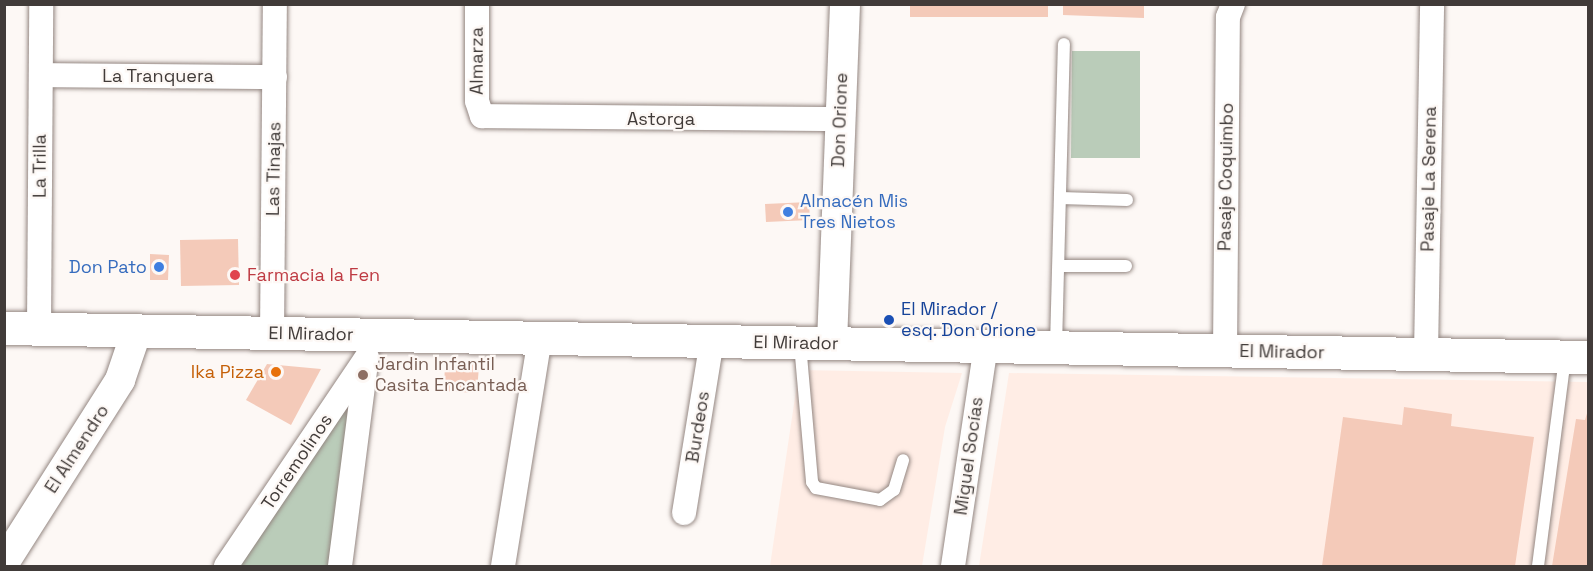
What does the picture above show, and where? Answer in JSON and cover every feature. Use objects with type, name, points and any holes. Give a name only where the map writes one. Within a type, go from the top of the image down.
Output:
[{"type":"main road","name":"El Mirador","points":[[4,328],[272,333],[369,346],[540,338],[1577,357]]},
{"type":"street","name":"La Trilla","points":[[39,328],[41,4]]},
{"type":"street","name":"Las Tinajas","points":[[272,333],[276,4]]},
{"type":"street","name":"Almarza","points":[[477,4],[477,101],[482,116]]},
{"type":"street","name":"Don Orione","points":[[832,343],[845,4]]},
{"type":"street","name":"Pasaje Coquimbo","points":[[1225,350],[1228,17],[1233,4]]},
{"type":"street","name":"Pasaje La Serena","points":[[1426,354],[1432,4]]},
{"type":"street","name":"La Tranquera","points":[[41,75],[275,77]]},
{"type":"street","name":"Astorga","points":[[482,116],[840,119]]},
{"type":"street","name":"El Almendro","points":[[4,563],[120,380],[137,330]]},
{"type":"street","points":[[503,567],[540,338]]},
{"type":"street","name":"Burdeos","points":[[684,513],[712,341]]},
{"type":"street","name":"Torremolinos","points":[[226,567],[369,346]]},
{"type":"street","points":[[340,567],[369,346]]},
{"type":"street","name":"Miguel Socías","points":[[953,567],[986,346]]},
{"type":"lane","points":[[1056,348],[1064,44]]},
{"type":"lane","points":[[1060,198],[1128,200]]},
{"type":"lane","points":[[1059,266],[1126,266]]},
{"type":"lane","points":[[800,343],[816,488],[880,500],[894,490],[903,460]]},
{"type":"lane","points":[[1538,567],[1577,357]]},
{"type":"shaded area","points":[[799,370],[962,373],[945,427],[922,566],[770,566]]},
{"type":"shaded area","points":[[1009,373],[1588,382],[1588,566],[979,566]]},
{"type":"green space","points":[[1072,51],[1140,51],[1140,158],[1071,158]]},
{"type":"green space","points":[[353,382],[328,566],[232,566]]},
{"type":"building","points":[[910,4],[1048,4],[1048,17],[910,17]]},
{"type":"building","points":[[1063,4],[1144,4],[1144,18],[1063,15]]},
{"type":"building","name":"Almacén Mis Tres Nietos","points":[[809,202],[810,220],[766,222],[765,204]]},
{"type":"building","points":[[238,239],[239,285],[181,286],[180,240]]},
{"type":"building","name":"Don Pato","points":[[150,254],[169,255],[168,280],[150,280]]},
{"type":"building","points":[[445,362],[479,365],[477,393],[444,391]]},
{"type":"building","points":[[267,364],[321,369],[291,425],[246,400]]},
{"type":"building","points":[[1404,407],[1452,414],[1451,426],[1534,437],[1515,566],[1322,566],[1343,417],[1402,425]]},
{"type":"building","points":[[1588,410],[1588,566],[1552,566],[1576,419],[1585,420]]},
{"type":"place","name":"Almacén Mis Tres Nietos","points":[[788,212]]},
{"type":"place","name":"Don Pato","points":[[159,267]]},
{"type":"place","name":"Farmacia la Fen","points":[[235,275]]},
{"type":"place","name":"El Mirador / esq. Don Orione","points":[[889,320]]},
{"type":"place","name":"Ika Pizza","points":[[276,372]]},
{"type":"place","name":"Jardin Infantil Casita Encantada","points":[[363,375]]}]
